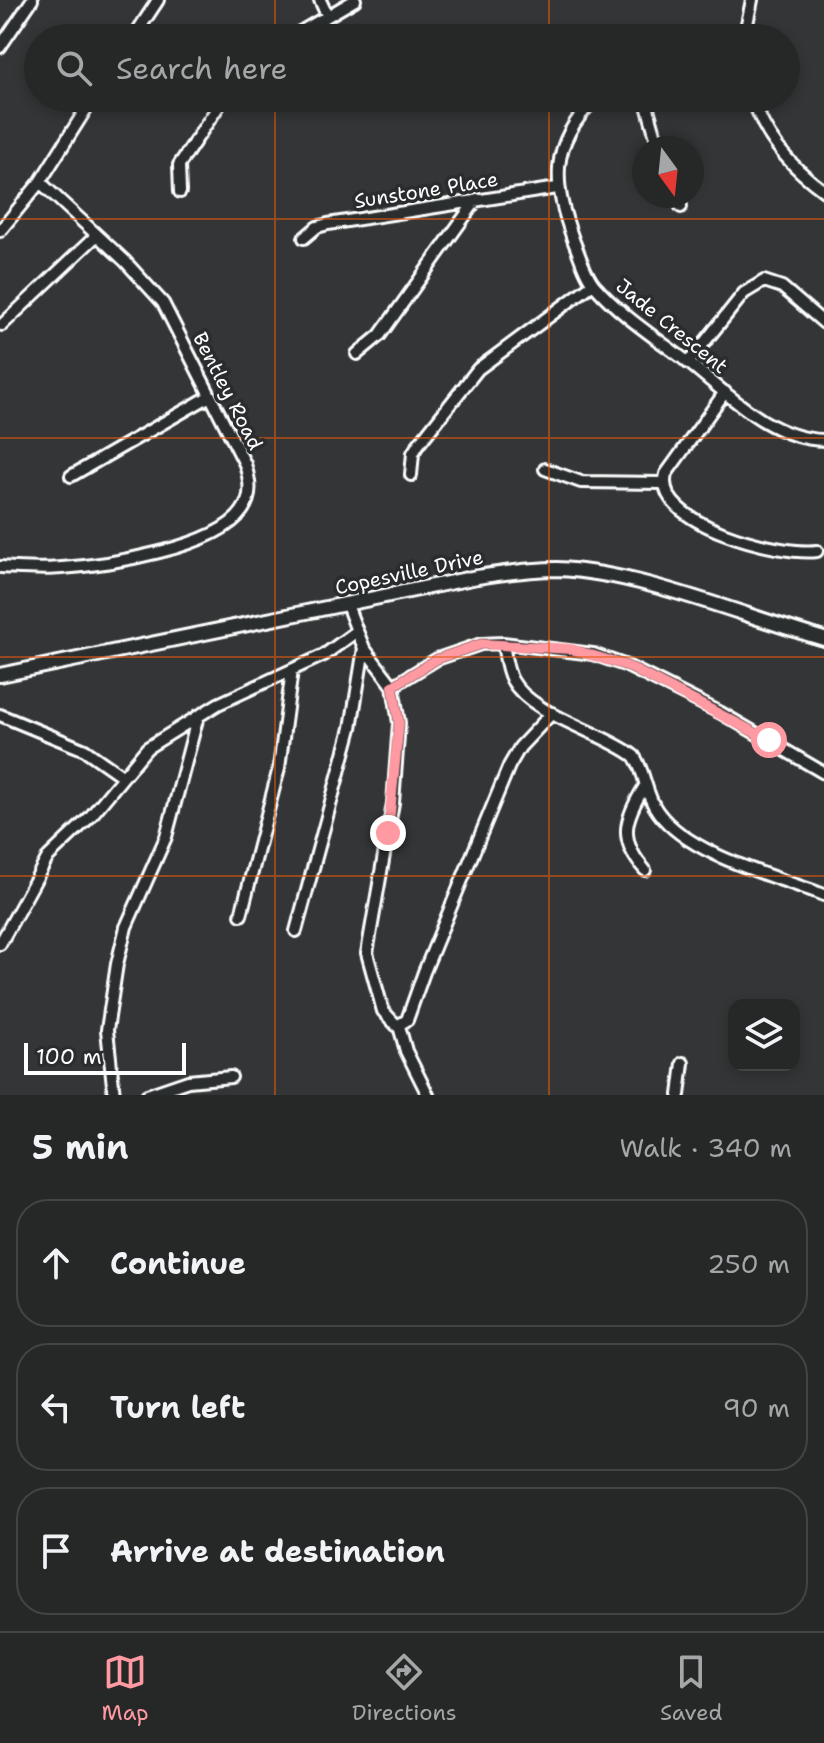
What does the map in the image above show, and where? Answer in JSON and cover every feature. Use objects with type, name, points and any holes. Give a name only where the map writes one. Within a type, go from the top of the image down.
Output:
[{"type":"street","points":[[0,47],[32,0]]},
{"type":"street","points":[[142,24],[158,0]]},
{"type":"street","points":[[320,0],[327,15]]},
{"type":"street","points":[[313,24],[355,0]]},
{"type":"street","points":[[747,24],[752,0]]},
{"type":"street","points":[[0,231],[40,182],[84,112]]},
{"type":"street","points":[[180,192],[179,165],[215,112]]},
{"type":"street","name":"Jade Crescent","points":[[585,112],[569,131],[557,169],[557,188],[593,284],[629,318],[771,426],[807,438],[824,440]]},
{"type":"street","points":[[649,112],[656,136]]},
{"type":"street","points":[[759,112],[770,139],[794,166],[824,191]]},
{"type":"street","name":"Bentley Road","points":[[0,567],[82,566],[184,544],[231,523],[241,513],[249,496],[249,477],[163,303],[40,182]]},
{"type":"street","name":"Sunstone Place","points":[[304,238],[317,227],[328,224],[557,188]]},
{"type":"street","points":[[357,354],[387,327],[477,199]]},
{"type":"street","points":[[2,325],[97,235]]},
{"type":"street","points":[[688,363],[744,293],[764,281],[782,287],[824,323]]},
{"type":"street","points":[[411,475],[413,453],[418,445],[478,369],[593,284]]},
{"type":"street","points":[[663,483],[671,465],[725,392]]},
{"type":"street","points":[[71,476],[210,396]]},
{"type":"street","points":[[545,469],[581,482],[663,483]]},
{"type":"street","points":[[663,483],[678,509],[715,529],[778,550],[817,551]]},
{"type":"street","name":"Copesville Drive","points":[[0,675],[477,577],[558,569],[650,587],[824,639]]},
{"type":"street","points":[[347,605],[364,648],[393,686],[399,723],[393,803],[367,953],[383,1011],[391,1024],[399,1026]]},
{"type":"street","points":[[0,944],[48,857],[90,817],[122,776],[158,739],[198,716],[324,655],[357,631]]},
{"type":"street","points":[[503,643],[515,684],[552,713],[634,756],[660,815],[680,833],[711,851],[824,895]]},
{"type":"street","points":[[393,686],[446,656],[481,644],[571,649],[627,666],[721,713],[824,773]]},
{"type":"street","points":[[296,931],[351,728],[364,648]]},
{"type":"street","points":[[241,915],[279,768],[292,670]]},
{"type":"street","points":[[399,1026],[407,1020],[509,766],[520,747],[552,713]]},
{"type":"street","points":[[0,715],[85,750],[122,776]]},
{"type":"street","points":[[114,1095],[107,1030],[117,964],[126,927],[166,837],[198,716]]},
{"type":"street","points":[[645,786],[632,810],[626,840],[630,854],[645,870]]},
{"type":"street","points":[[399,1026],[406,1051],[428,1095]]},
{"type":"street","points":[[679,1095],[683,1063]]},
{"type":"street","points":[[147,1095],[188,1081],[231,1077]]},
{"type":"route","points":[[388,833],[399,723],[393,686],[437,659],[467,648],[494,642],[593,654],[627,666],[769,740]]}]
